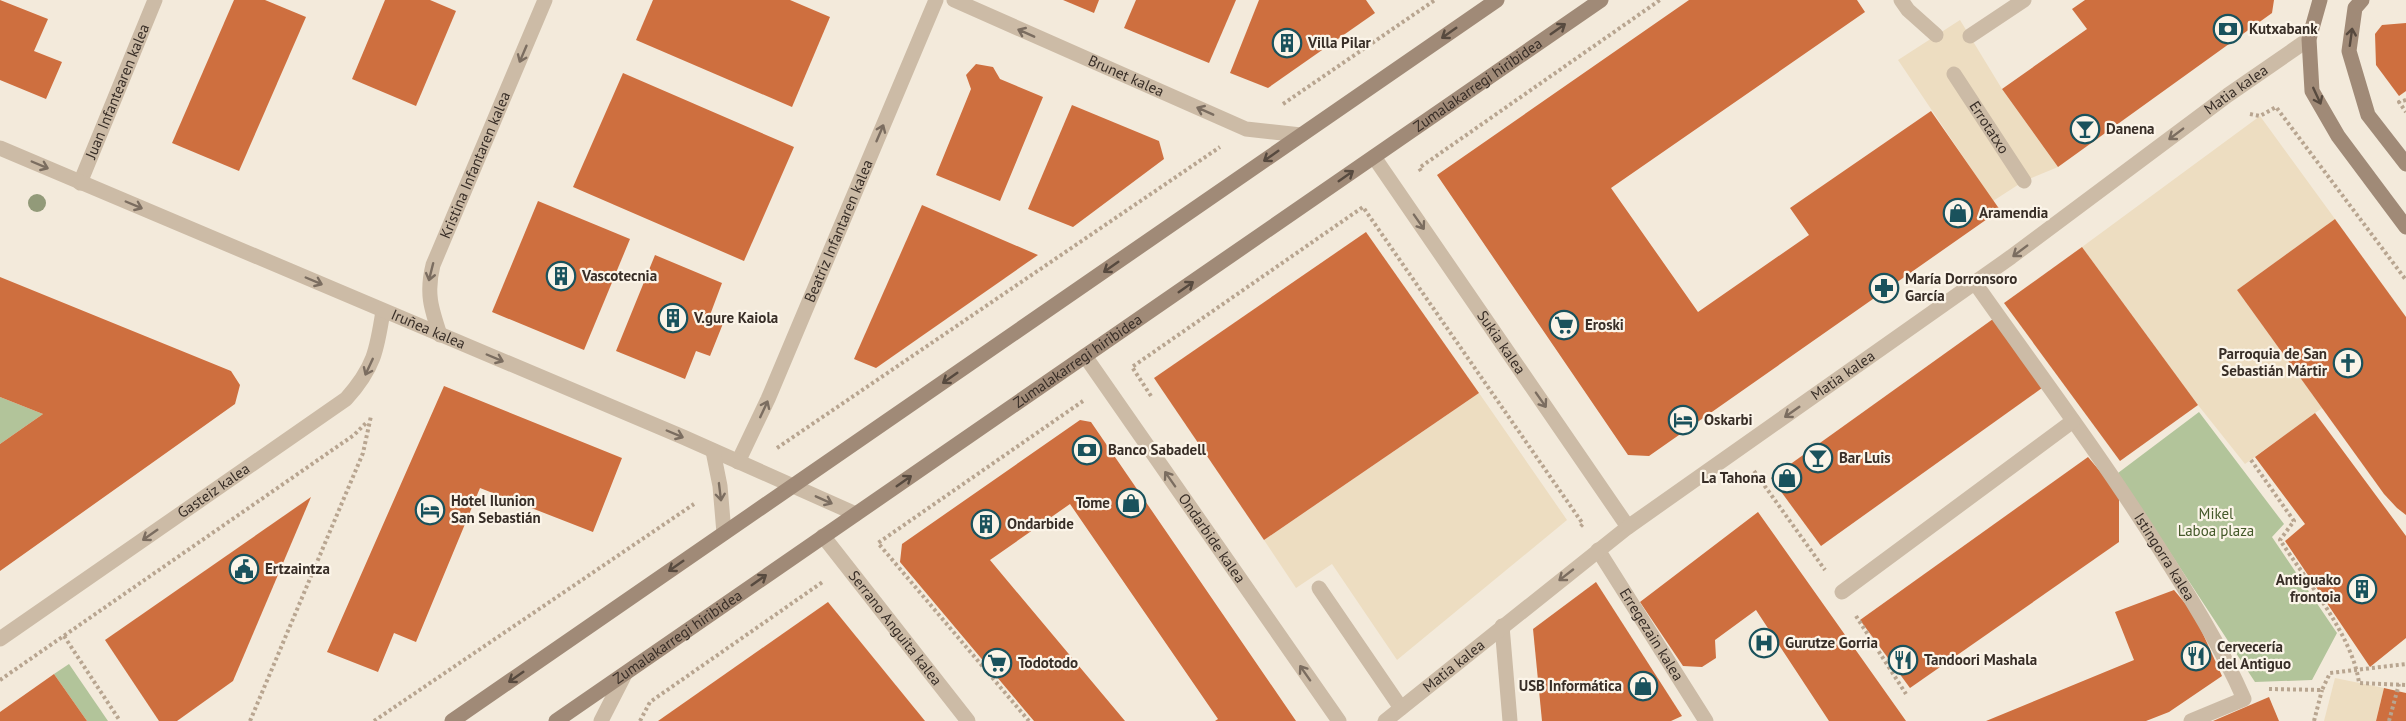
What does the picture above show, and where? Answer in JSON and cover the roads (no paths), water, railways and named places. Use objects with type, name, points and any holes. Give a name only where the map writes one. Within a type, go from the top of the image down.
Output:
[{"type":"main road","points":[[452,721],[1497,0]]},
{"type":"main road","name":"Zumalakarregi hiribidea","points":[[556,721],[1601,0]]},
{"type":"main road","points":[[2320,0],[2309,39],[2313,91],[2338,136],[2406,227]]},
{"type":"main road","points":[[2358,4],[2349,51],[2368,115],[2406,164]]},
{"type":"street","name":"Juan Infantearen kalea","points":[[80,183],[155,0]]},
{"type":"street","name":"Kristina Infantaren kalea","points":[[440,334],[430,303],[429,283],[433,265],[545,0]]},
{"type":"street","name":"Beatriz Infantaren kalea","points":[[744,464],[768,399],[936,0]]},
{"type":"street","name":"Brunet kalea","points":[[954,0],[1246,129],[1301,135]]},
{"type":"street","points":[[1901,0],[1908,10],[1936,35]]},
{"type":"street","points":[[1970,36],[2024,0]]},
{"type":"street","name":"Matia kalea","points":[[1385,721],[1628,527],[1975,283],[2228,95],[2309,39]]},
{"type":"street","name":"Errotatxo","points":[[1954,74],[2024,181]]},
{"type":"street","name":"Iruñea kalea","points":[[0,148],[713,450],[856,514]]},
{"type":"street","name":"Sukia kalea","points":[[1374,157],[1628,527]]},
{"type":"street","name":"Istingorra kalea","points":[[1975,283],[2119,484],[2196,605],[2241,693],[2191,721]]},
{"type":"street","name":"Gasteiz kalea","points":[[0,639],[346,399],[363,381],[377,350],[383,310]]},
{"type":"street","name":"Ondarbide kalea","points":[[1085,356],[1339,721]]},
{"type":"street","points":[[1842,592],[2073,420]]},
{"type":"street","points":[[713,450],[720,486],[724,533]]},
{"type":"street","name":"Serrano Anguita kalea","points":[[823,536],[968,721]]},
{"type":"street","name":"Erregezain kalea","points":[[1598,550],[1706,721]]},
{"type":"street","points":[[1319,588],[1401,708]]},
{"type":"street","points":[[1502,626],[1510,721]]},
{"type":"street","points":[[601,721],[625,674]]},
{"type":"place","name":"Kutxabank","points":[[2228,29]]},
{"type":"place","name":"Villa Pilar","points":[[1287,43]]},
{"type":"place","name":"Danena","points":[[2085,129]]},
{"type":"place","name":"Aramendia","points":[[1958,213]]},
{"type":"place","name":"Vascotecnia","points":[[561,276]]},
{"type":"place","name":"María Dorronsoro García","points":[[1884,288]]},
{"type":"place","name":"V.gure Kaiola","points":[[673,318]]},
{"type":"place","name":"Eroski","points":[[1564,325]]},
{"type":"place","name":"Parroquia de San Sebastián Mártir","points":[[2348,363]]},
{"type":"place","name":"Oskarbi","points":[[1683,420]]},
{"type":"place","name":"Banco Sabadell","points":[[1087,450]]},
{"type":"place","name":"Bar Luis","points":[[1818,458]]},
{"type":"place","name":"La Tahona","points":[[1787,478]]},
{"type":"place","name":"Tome","points":[[1131,503]]},
{"type":"place","name":"Hotel Ilunion San Sebastián","points":[[430,510]]},
{"type":"place","name":"Ondarbide","points":[[986,524]]},
{"type":"place","name":"Ertzaintza","points":[[244,569]]},
{"type":"place","name":"Antiguako frontoia","points":[[2362,589]]},
{"type":"place","name":"Gurutze Gorria","points":[[1764,643]]},
{"type":"place","name":"Cervecería del Antiguo","points":[[2196,656]]},
{"type":"place","name":"Tandoori Mashala","points":[[1903,660]]},
{"type":"place","name":"Todotodo","points":[[997,663]]},
{"type":"place","name":"USB Informática","points":[[1643,686]]},
{"type":"park label","name":"Mikel Laboa plaza","points":[[2216,522]]}]
